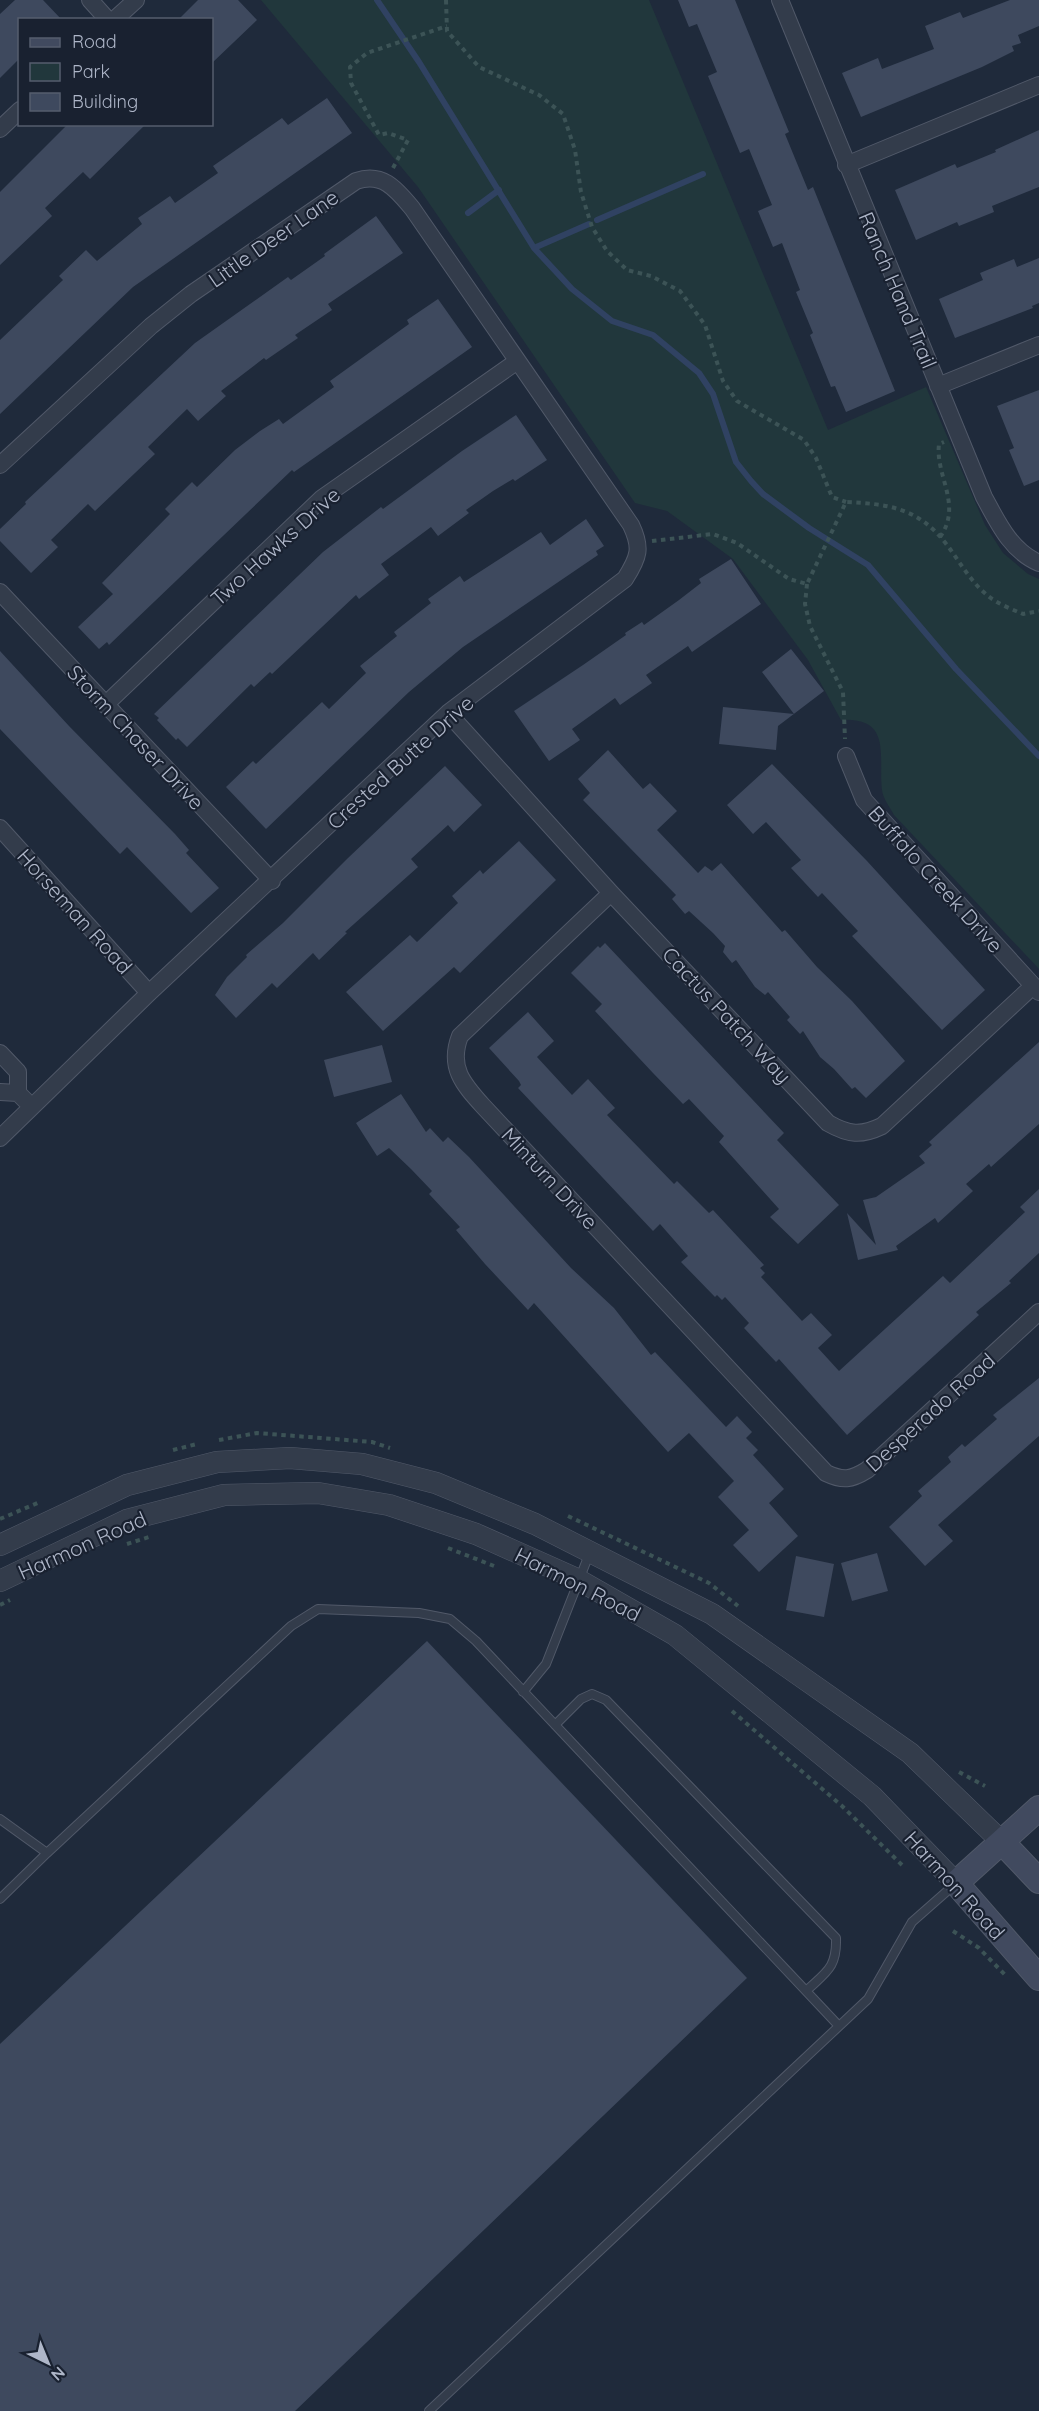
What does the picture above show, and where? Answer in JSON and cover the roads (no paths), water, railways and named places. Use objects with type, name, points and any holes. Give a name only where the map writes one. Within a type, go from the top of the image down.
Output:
[{"type":"main road","points":[[956,1883],[1039,1808]]},
{"type":"main road","name":"Harmon Road","points":[[1002,1842],[1039,1881]]},
{"type":"main road","name":"Harmon Road","points":[[956,1883],[1039,1978]]},
{"type":"street","points":[[90,0],[106,18]]},
{"type":"street","points":[[116,18],[136,0]]},
{"type":"street","name":"Ranch Hand Trail","points":[[780,0],[984,497],[1006,536],[1029,559],[1039,564]]},
{"type":"street","points":[[846,165],[1039,85]]},
{"type":"street","points":[[0,129],[18,112]]},
{"type":"street","name":"Little Deer Lane","points":[[0,465],[151,326],[191,294],[356,181],[369,177],[385,181],[399,192],[412,208],[516,362]]},
{"type":"street","points":[[938,386],[1039,345]]},
{"type":"street","name":"Crested Butte Drive","points":[[0,1138],[149,993],[272,881],[448,713],[626,579],[637,562],[639,542],[631,525],[516,362]]},
{"type":"street","name":"Two Hawks Drive","points":[[105,705],[322,498],[516,362]]},
{"type":"street","name":"Storm Chaser Drive","points":[[0,592],[272,881]]},
{"type":"street","name":"Cactus Patch Way","points":[[448,713],[611,893],[828,1123],[845,1132],[864,1134],[882,1126],[1036,989]]},
{"type":"street","name":"Buffalo Creek Drive","points":[[846,756],[864,800],[1036,989]]},
{"type":"street","name":"Horseman Road","points":[[0,828],[149,993]]},
{"type":"street","name":"Minturn Drive","points":[[611,893],[460,1036],[454,1050],[456,1068],[465,1086],[483,1106],[814,1461]]},
{"type":"street","points":[[0,1053],[18,1072],[18,1093]]},
{"type":"street","points":[[0,1092],[18,1093],[32,1107]]},
{"type":"street","name":"Desperado Road","points":[[814,1461],[826,1473],[839,1479],[852,1479],[867,1470],[1039,1312]]},
{"type":"street","name":"Harmon Road","points":[[0,1545],[127,1485],[217,1462],[290,1458],[362,1464],[436,1483],[536,1524],[712,1614],[910,1752],[1002,1842]]},
{"type":"street","name":"Harmon Road","points":[[0,1581],[127,1520],[224,1495],[318,1493],[389,1505],[476,1534],[578,1579],[675,1635],[872,1796],[956,1883]]},
{"type":"lane","points":[[523,1692],[546,1664],[590,1551]]},
{"type":"lane","points":[[0,1899],[291,1626],[318,1608],[419,1612],[450,1619],[476,1641],[839,2026]]},
{"type":"lane","points":[[555,1725],[581,1700],[592,1694],[606,1700],[836,1938],[837,1957],[806,1991]]},
{"type":"lane","points":[[0,1818],[47,1853]]},
{"type":"lane","points":[[429,2411],[868,1999],[912,1922],[956,1883]]},
{"type":"waterway","points":[[377,0],[419,62],[534,248],[572,289],[612,321],[653,335],[699,373],[713,394],[736,462],[751,481],[763,494],[809,528],[868,565],[956,669],[1039,756]]},
{"type":"waterway","points":[[597,220],[703,174]]},
{"type":"waterway","points":[[468,213],[499,190]]},
{"type":"waterway","points":[[534,248],[589,224]]}]
